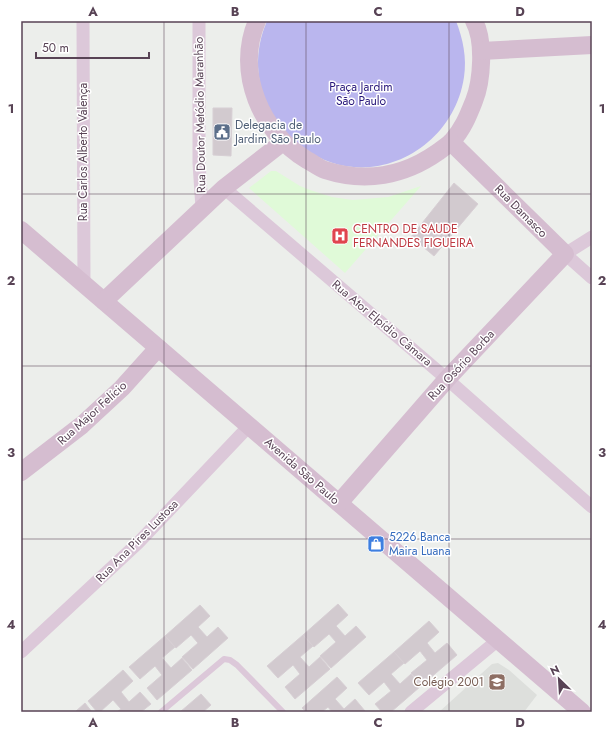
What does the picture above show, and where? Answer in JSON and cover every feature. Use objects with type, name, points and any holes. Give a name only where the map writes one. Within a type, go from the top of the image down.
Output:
[{"type":"street","name":"Rua Carlos Alberto Valença","points":[[82,21],[84,284]]},
{"type":"street","name":"Rua Doutor Metódio Maranhão","points":[[199,21],[199,162],[202,208]]},
{"type":"street","points":[[257,21],[251,42],[249,62],[252,88],[261,112],[283,142],[295,153],[324,170],[358,177],[392,174],[425,161],[451,142],[463,126],[478,88],[481,51],[474,21]]},
{"type":"street","points":[[481,51],[592,45]]},
{"type":"street","points":[[104,301],[224,188],[283,142]]},
{"type":"street","name":"Rua Damasco","points":[[451,142],[565,254],[592,278]]},
{"type":"street","name":"Rua Ator Elpídio Câmara","points":[[224,188],[447,379],[592,507]]},
{"type":"street","name":"Avenida São Paulo","points":[[21,230],[498,640],[575,710]]},
{"type":"street","name":"Rua Osório Borba","points":[[339,503],[447,379],[565,254],[592,237]]},
{"type":"street","name":"Rua Major Felício","points":[[21,472],[82,425],[122,388],[158,348]]},
{"type":"street","name":"Rua Ana Pires Lustosa","points":[[21,652],[138,543],[249,426]]},
{"type":"street","points":[[411,712],[498,640]]},
{"type":"lane","points":[[161,712],[224,659],[230,660],[237,665],[282,712]]},
{"type":"shaded area","name":"CENTRO DE SAUDE FERNANDES FIGUEIRA","points":[[271,171],[276,171],[300,186],[310,190],[332,197],[353,200],[388,197],[421,186],[345,273],[249,188]]},
{"type":"shaded area","name":"Colégio 2001","points":[[498,663],[509,670],[537,695],[524,712],[439,712],[492,664]]},
{"type":"green space","name":"Praça Jardim São Paulo","points":[[267,21],[456,21],[461,35],[465,56],[465,70],[456,104],[443,127],[424,145],[402,158],[378,166],[352,167],[327,161],[303,147],[283,132],[266,100],[259,78],[258,55]]},
{"type":"building","name":"Delegacia de Jardim São Paulo","points":[[213,108],[232,108],[231,156],[213,155]]},
{"type":"building","points":[[454,183],[478,204],[434,256],[411,237]]},
{"type":"building","points":[[338,604],[348,615],[336,626],[345,636],[356,626],[366,637],[331,668],[320,656],[336,642],[329,634],[314,647],[303,635]]},
{"type":"building","points":[[200,605],[210,616],[198,627],[207,637],[218,627],[228,638],[193,669],[182,657],[198,643],[191,635],[176,648],[165,636]]},
{"type":"building","points":[[429,621],[439,632],[427,643],[435,653],[447,643],[457,655],[422,685],[411,673],[427,660],[420,651],[405,664],[394,652]]},
{"type":"building","points":[[303,635],[313,646],[300,657],[309,667],[320,657],[330,669],[295,699],[285,687],[300,674],[293,665],[278,678],[267,666]]},
{"type":"building","points":[[165,636],[175,647],[162,658],[171,668],[182,658],[192,670],[157,700],[147,688],[162,675],[155,666],[140,679],[129,667]]},
{"type":"building","points":[[394,652],[404,663],[391,674],[400,684],[411,674],[421,686],[391,712],[382,712],[375,704],[391,691],[384,682],[369,695],[358,683]]},
{"type":"building","points":[[123,670],[133,681],[121,692],[129,702],[140,692],[151,704],[141,712],[117,712],[121,709],[113,700],[100,712],[97,712],[88,701]]},
{"type":"building","points":[[337,677],[347,688],[335,699],[344,709],[355,699],[365,711],[332,712],[328,707],[322,712],[306,712],[302,708]]},
{"type":"building","points":[[201,694],[211,705],[203,712],[180,712]]},
{"type":"building","points":[[85,703],[92,712],[75,712]]},
{"type":"place","name":"Delegacia de Jardim São Paulo","points":[[222,132]]},
{"type":"place","name":"CENTRO DE SAUDE FERNANDES FIGUEIRA","points":[[340,236]]},
{"type":"place","name":"5226 Banca Maira Luana","points":[[376,544]]},
{"type":"place","name":"Colégio 2001","points":[[497,682]]}]
